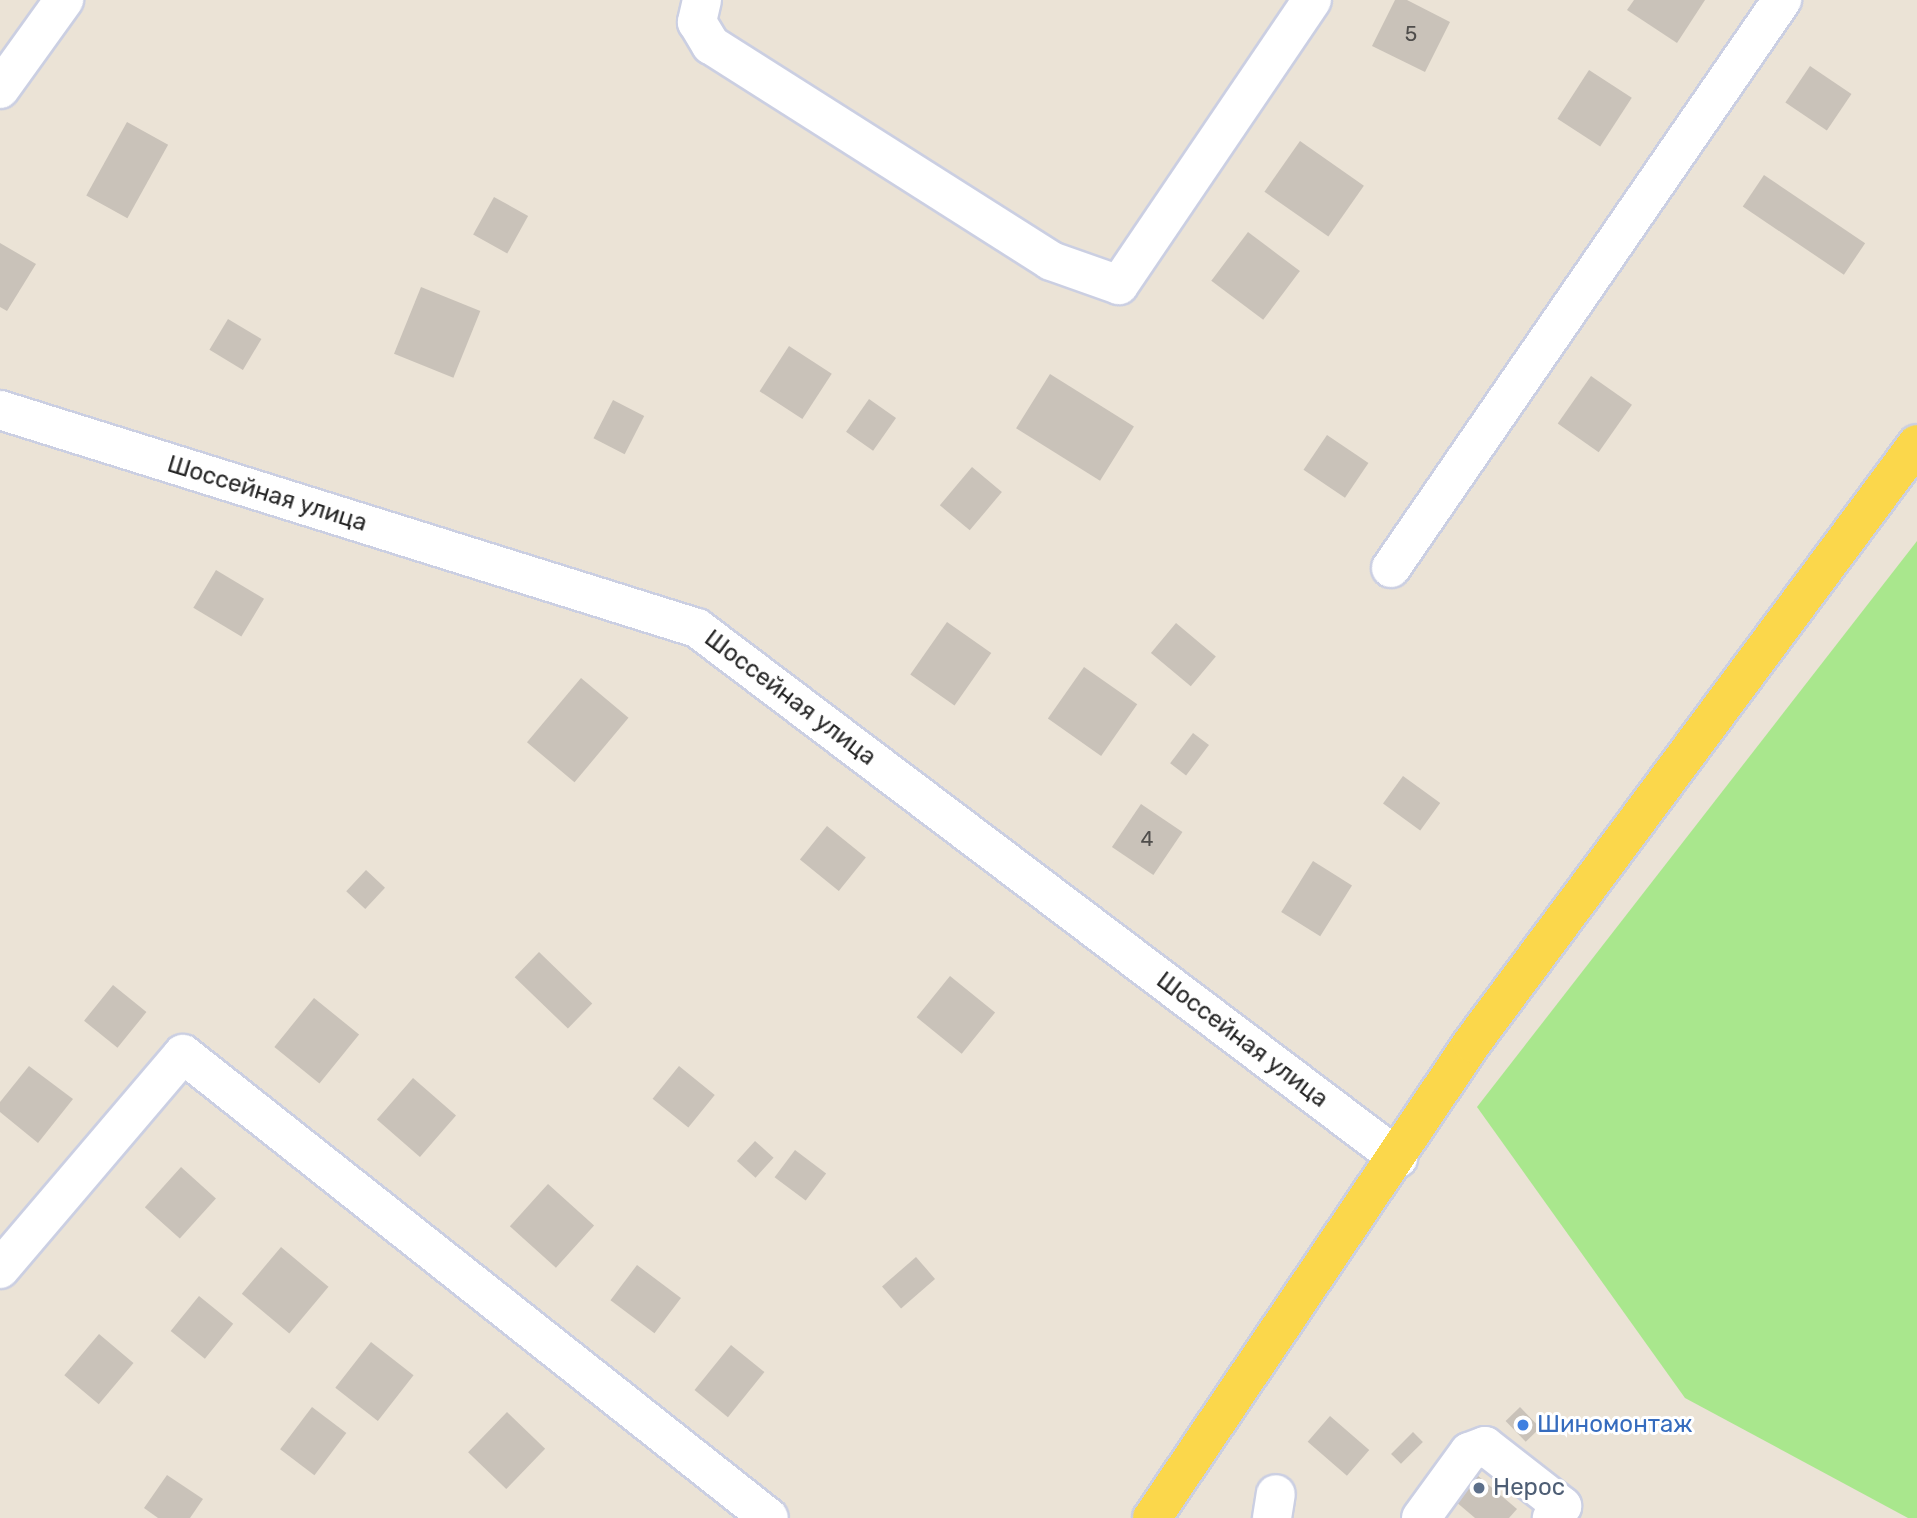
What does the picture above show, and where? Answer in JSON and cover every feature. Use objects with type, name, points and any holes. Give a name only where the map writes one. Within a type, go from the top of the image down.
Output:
[{"type":"main road","points":[[1157,1516],[1398,1158],[1472,1043],[1917,444]]},
{"type":"street","points":[[0,89],[64,0]]},
{"type":"street","points":[[702,0],[697,22],[711,45],[1051,261],[1119,285],[1306,2]]},
{"type":"street","points":[[1391,568],[1782,0]]},
{"type":"street","name":"Шоссейная улица","points":[[4,414],[697,628],[1398,1158]]},
{"type":"street","points":[[0,1269],[183,1054],[769,1518]]},
{"type":"street","points":[[1421,1518],[1469,1451],[1485,1446],[1562,1506],[1552,1518]]},
{"type":"green space","points":[[1917,541],[1917,1518],[1908,1518],[1685,1398],[1477,1107]]},
{"type":"building","points":[[1395,0],[1407,0],[1450,22],[1425,72],[1372,46]]},
{"type":"building","points":[[1634,0],[1705,0],[1677,43],[1627,10]]},
{"type":"building","points":[[1810,66],[1851,94],[1827,130],[1785,102]]},
{"type":"building","points":[[1589,70],[1632,98],[1600,146],[1557,119]]},
{"type":"building","points":[[127,122],[168,145],[127,218],[86,195]]},
{"type":"building","points":[[1300,141],[1364,186],[1328,237],[1264,192]]},
{"type":"building","points":[[1764,175],[1865,243],[1844,275],[1743,207]]},
{"type":"building","points":[[494,197],[528,216],[507,254],[473,235]]},
{"type":"building","points":[[1248,232],[1300,271],[1263,320],[1211,281]]},
{"type":"building","points":[[0,243],[36,264],[7,311],[0,307]]},
{"type":"building","points":[[421,287],[480,311],[453,378],[394,354]]},
{"type":"building","points":[[228,319],[261,339],[243,370],[209,350]]},
{"type":"building","points":[[789,346],[832,374],[802,419],[760,391]]},
{"type":"building","points":[[1050,374],[1134,426],[1100,481],[1016,428]]},
{"type":"building","points":[[1591,376],[1632,405],[1599,452],[1558,424]]},
{"type":"building","points":[[869,399],[896,418],[873,451],[846,432]]},
{"type":"building","points":[[613,400],[644,416],[625,454],[593,438]]},
{"type":"building","points":[[1327,435],[1368,463],[1345,498],[1304,470]]},
{"type":"building","points":[[972,467],[1002,492],[970,530],[940,505]]},
{"type":"building","points":[[216,570],[264,599],[241,637],[193,608]]},
{"type":"building","points":[[947,622],[991,653],[955,705],[910,674]]},
{"type":"building","points":[[1176,623],[1216,656],[1191,686],[1151,653]]},
{"type":"building","points":[[1084,667],[1137,704],[1101,756],[1048,719]]},
{"type":"building","points":[[581,678],[628,718],[575,782],[527,742]]},
{"type":"building","points":[[1193,733],[1209,745],[1186,775],[1170,763]]},
{"type":"building","points":[[1403,776],[1440,803],[1420,831],[1383,804]]},
{"type":"building","points":[[1141,804],[1182,832],[1153,875],[1112,847]]},
{"type":"building","points":[[827,826],[866,857],[839,891],[800,859]]},
{"type":"building","points":[[1313,861],[1352,885],[1320,936],[1281,912]]},
{"type":"building","points":[[366,870],[385,888],[365,909],[346,891]]},
{"type":"building","points":[[539,952],[592,1003],[568,1029],[515,977]]},
{"type":"building","points":[[950,976],[995,1013],[962,1054],[917,1017]]},
{"type":"building","points":[[113,985],[146,1012],[117,1048],[84,1021]]},
{"type":"building","points":[[314,998],[359,1035],[319,1083],[274,1047]]},
{"type":"building","points":[[29,1066],[73,1099],[38,1143],[0,1112],[0,1102]]},
{"type":"building","points":[[679,1066],[715,1095],[688,1128],[653,1099]]},
{"type":"building","points":[[413,1078],[456,1115],[420,1157],[377,1120]]},
{"type":"building","points":[[755,1141],[774,1158],[756,1178],[737,1161]]},
{"type":"building","points":[[795,1150],[826,1173],[806,1201],[775,1177]]},
{"type":"building","points":[[181,1167],[216,1198],[180,1239],[145,1207]]},
{"type":"building","points":[[548,1184],[594,1225],[556,1268],[510,1226]]},
{"type":"building","points":[[281,1247],[328,1287],[289,1334],[242,1294]]},
{"type":"building","points":[[916,1257],[935,1279],[901,1308],[882,1287]]},
{"type":"building","points":[[637,1265],[681,1298],[654,1333],[611,1300]]},
{"type":"building","points":[[199,1296],[233,1324],[205,1359],[171,1331]]},
{"type":"building","points":[[99,1334],[133,1363],[99,1404],[64,1375]]},
{"type":"building","points":[[371,1342],[414,1375],[378,1421],[335,1388]]},
{"type":"building","points":[[731,1345],[764,1372],[728,1417],[694,1390]]},
{"type":"building","points":[[312,1407],[346,1433],[314,1475],[280,1449]]},
{"type":"building","name":"Шиномонтаж","points":[[1520,1407],[1540,1428],[1526,1442],[1506,1421]]},
{"type":"building","points":[[507,1412],[545,1449],[506,1489],[468,1452]]},
{"type":"building","points":[[1330,1416],[1369,1450],[1347,1476],[1308,1442]]},
{"type":"building","points":[[1413,1432],[1423,1442],[1401,1464],[1391,1454]]},
{"type":"building","points":[[167,1475],[203,1499],[190,1518],[158,1518],[144,1508]]},
{"type":"building","name":"Нерос","points":[[1477,1475],[1517,1509],[1509,1518],[1475,1518],[1455,1501]]},
{"type":"place","name":"Шиномонтаж","points":[[1523,1425]]},
{"type":"place","name":"Нерос","points":[[1479,1488]]}]
